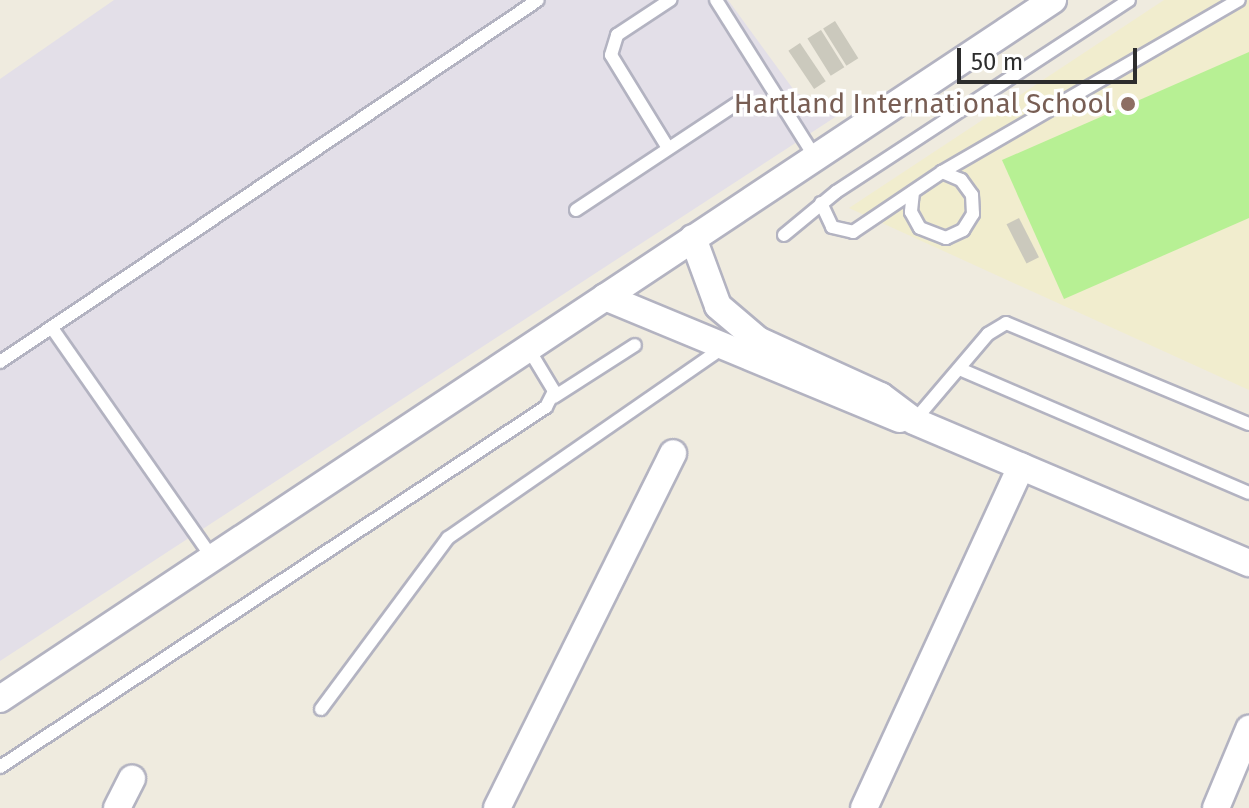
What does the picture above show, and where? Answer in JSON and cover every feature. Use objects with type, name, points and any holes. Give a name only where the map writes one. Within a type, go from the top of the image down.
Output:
[{"type":"street","points":[[0,699],[1053,0]]},
{"type":"street","points":[[693,238],[710,291],[728,319],[758,340],[881,396],[914,421]]},
{"type":"street","points":[[605,297],[862,409],[914,421],[1249,563]]},
{"type":"street","points":[[497,808],[673,453]]},
{"type":"street","points":[[864,808],[1021,466]]},
{"type":"street","points":[[1216,808],[1249,729]]},
{"type":"street","points":[[117,808],[132,779]]},
{"type":"lane","points":[[0,362],[538,0]]},
{"type":"lane","points":[[668,148],[611,55],[617,35],[670,0]]},
{"type":"lane","points":[[716,0],[816,159]]},
{"type":"lane","points":[[784,235],[821,203],[1129,0]]},
{"type":"lane","points":[[821,203],[832,227],[853,232],[942,172],[1239,0]]},
{"type":"lane","points":[[576,210],[736,104]]},
{"type":"lane","points":[[913,192],[911,212],[920,228],[946,238],[963,230],[973,214],[972,195],[961,180],[942,172]]},
{"type":"lane","points":[[914,421],[962,370],[996,327],[1017,323],[1249,424]]},
{"type":"lane","points":[[52,328],[212,557]]},
{"type":"lane","points":[[0,767],[635,345]]},
{"type":"lane","points":[[528,348],[554,397]]},
{"type":"lane","points":[[321,709],[448,538],[722,348]]},
{"type":"lane","points":[[962,370],[1249,493]]},
{"type":"shaded area","points":[[114,0],[728,0],[796,93],[843,112],[0,661],[0,79]]},
{"type":"shaded area","name":"Hartland International School","points":[[1164,0],[1249,0],[1249,390],[849,208]]},
{"type":"green space","points":[[1249,52],[1249,218],[1064,299],[1002,160]]},
{"type":"building","points":[[835,21],[858,58],[846,66],[823,28]]},
{"type":"building","points":[[821,30],[844,67],[831,76],[807,38]]},
{"type":"building","points":[[800,43],[826,81],[814,89],[788,51]]},
{"type":"building","points":[[1019,218],[1039,257],[1027,264],[1007,224]]},
{"type":"place","name":"Hartland International School","points":[[1128,104]]}]
